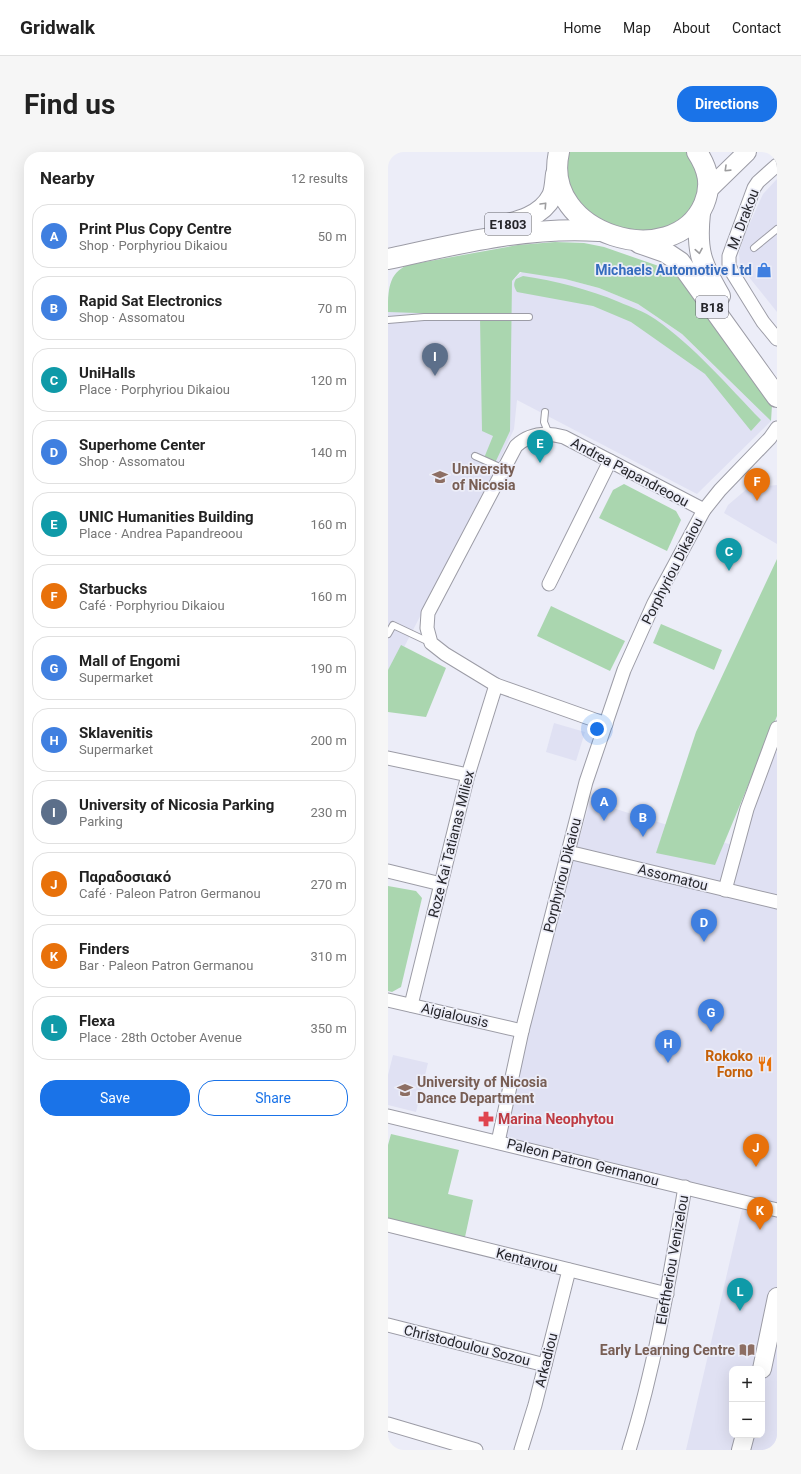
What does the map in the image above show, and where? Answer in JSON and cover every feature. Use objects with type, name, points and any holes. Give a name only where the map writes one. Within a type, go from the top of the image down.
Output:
[{"type":"main road","points":[[697,152],[704,166],[710,188]]},
{"type":"main road","points":[[557,160],[561,193],[571,209],[585,222],[630,240],[647,240],[673,235],[692,222],[700,213],[710,188],[747,152]]},
{"type":"main road","name":"E1803","points":[[388,246],[505,224],[528,217],[538,212],[553,195],[557,160]]},
{"type":"main road","name":"B18","points":[[700,213],[698,244],[704,269],[740,329],[777,380]]},
{"type":"main road","name":"E1803","points":[[389,262],[409,254],[536,231],[580,230],[608,232]]},
{"type":"main road","name":"B18","points":[[630,240],[665,252],[680,262],[777,397]]},
{"type":"main road","points":[[768,1361],[777,1297]]},
{"type":"main road","points":[[741,1450],[744,1438]]},
{"type":"street","name":"M. Drakou","points":[[777,165],[758,182],[754,188],[729,256],[729,265],[732,272],[763,322],[777,340]]},
{"type":"street","name":"Andrea Papandreoou","points":[[431,643],[427,628],[428,613],[516,446],[523,440],[533,435],[549,434],[564,437],[704,510]]},
{"type":"street","name":"Porphyriou Dikaiou","points":[[498,1142],[522,1031],[586,782],[630,656],[654,603],[704,510],[720,490],[775,434]]},
{"type":"street","points":[[549,584],[610,461]]},
{"type":"street","points":[[431,643],[436,648],[496,685],[606,724]]},
{"type":"street","name":"Roze Kai Tatianas Miliex","points":[[411,1005],[468,775],[496,685]]},
{"type":"street","points":[[725,890],[747,809],[777,728]]},
{"type":"street","points":[[388,758],[468,775]]},
{"type":"street","name":"Assomatou","points":[[568,852],[777,902]]},
{"type":"street","points":[[388,871],[441,884]]},
{"type":"street","name":"Aigialousis","points":[[388,1000],[522,1031]]},
{"type":"street","name":"Paleon Patron Germanou","points":[[388,1116],[777,1210]]},
{"type":"street","name":"Eleftheriou Venizelou","points":[[629,1450],[646,1387],[667,1294],[685,1187]]},
{"type":"street","name":"Kentavrou","points":[[388,1225],[667,1294]]},
{"type":"street","name":"Arkadiou","points":[[521,1450],[545,1365],[569,1270]]},
{"type":"street","name":"Christodoulou Sozou","points":[[388,1325],[545,1365]]},
{"type":"street","points":[[388,1424],[476,1450]]},
{"type":"lane","points":[[754,248],[777,229]]},
{"type":"lane","points":[[388,320],[424,317],[529,317]]},
{"type":"lane","points":[[545,412],[544,422],[549,434]]},
{"type":"lane","points":[[475,456],[504,470]]},
{"type":"lane","points":[[388,634],[393,625],[431,643]]},
{"type":"shaded area","points":[[777,179],[777,312],[740,266],[739,253],[744,236],[763,194]]},
{"type":"shaded area","name":"University of Nicosia","points":[[523,271],[565,279],[599,288],[638,304],[682,334],[771,421],[697,494],[517,400],[514,429],[489,484],[388,678],[388,297],[512,281]]},
{"type":"shaded area","points":[[777,485],[777,544],[724,513],[728,505],[748,488]]},
{"type":"shaded area","points":[[554,723],[585,732],[576,761],[546,752]]},
{"type":"shaded area","points":[[765,750],[777,752],[777,1450],[686,1450],[742,1209],[496,1150],[524,1032],[590,801],[732,845]]},
{"type":"shaded area","name":"University of Nicosia Dance Department","points":[[393,1055],[428,1063],[416,1112],[388,1105],[388,1075]]},
{"type":"green space","points":[[569,152],[691,152],[700,186],[696,201],[676,225],[640,233],[595,219],[585,212],[566,179]]},
{"type":"green space","points":[[555,242],[584,243],[604,247],[673,271],[770,400],[772,405],[771,421],[682,334],[638,304],[599,288],[565,279],[520,272],[512,281],[510,431],[495,463],[484,458],[493,436],[482,431],[480,318],[474,315],[388,312],[390,284],[396,273],[401,268],[408,265],[518,245]]},
{"type":"green space","points":[[523,276],[548,280],[584,289],[651,316],[670,330],[697,354],[761,420],[751,431],[705,374],[631,322],[593,306],[517,292],[514,282],[516,279]]},
{"type":"green space","points":[[624,484],[676,511],[681,520],[667,551],[599,518],[613,490]]},
{"type":"green space","points":[[777,559],[777,716],[715,865],[656,853],[696,732]]},
{"type":"green space","points":[[551,606],[625,641],[610,671],[537,636]]},
{"type":"green space","points":[[661,624],[722,650],[714,670],[653,643]]},
{"type":"green space","points":[[401,645],[446,668],[426,717],[388,712],[388,670]]},
{"type":"green space","points":[[388,886],[416,891],[422,898],[401,987],[392,992],[388,991]]},
{"type":"green space","points":[[391,1134],[459,1150],[448,1194],[473,1200],[465,1237],[388,1219],[388,1145]]},
{"type":"place","name":"Michaels Automotive Ltd","points":[[764,270]]},
{"type":"place","name":"University of Nicosia Parking","points":[[435,376]]},
{"type":"place","name":"UNIC Humanities Building","points":[[540,463]]},
{"type":"place","name":"University of Nicosia","points":[[440,477]]},
{"type":"place","name":"Starbucks","points":[[757,501]]},
{"type":"place","name":"UniHalls","points":[[729,571]]},
{"type":"place","name":"Print Plus Copy Centre","points":[[604,821]]},
{"type":"place","name":"Rapid Sat Electronics","points":[[643,837]]},
{"type":"place","name":"Superhome Center","points":[[704,942]]},
{"type":"place","name":"Mall of Engomi","points":[[711,1032]]},
{"type":"place","name":"Sklavenitis","points":[[668,1063]]},
{"type":"place","name":"Rokoko Forno","points":[[765,1064]]},
{"type":"place","name":"University of Nicosia Dance Department","points":[[405,1090]]},
{"type":"place","name":"Marina Neophytou","points":[[486,1119]]},
{"type":"place","name":"Παραδοσιακό","points":[[756,1167]]},
{"type":"place","name":"Finders","points":[[760,1230]]},
{"type":"place","name":"Flexa","points":[[740,1311]]},
{"type":"place","name":"Early Learning Centre","points":[[747,1350]]}]
